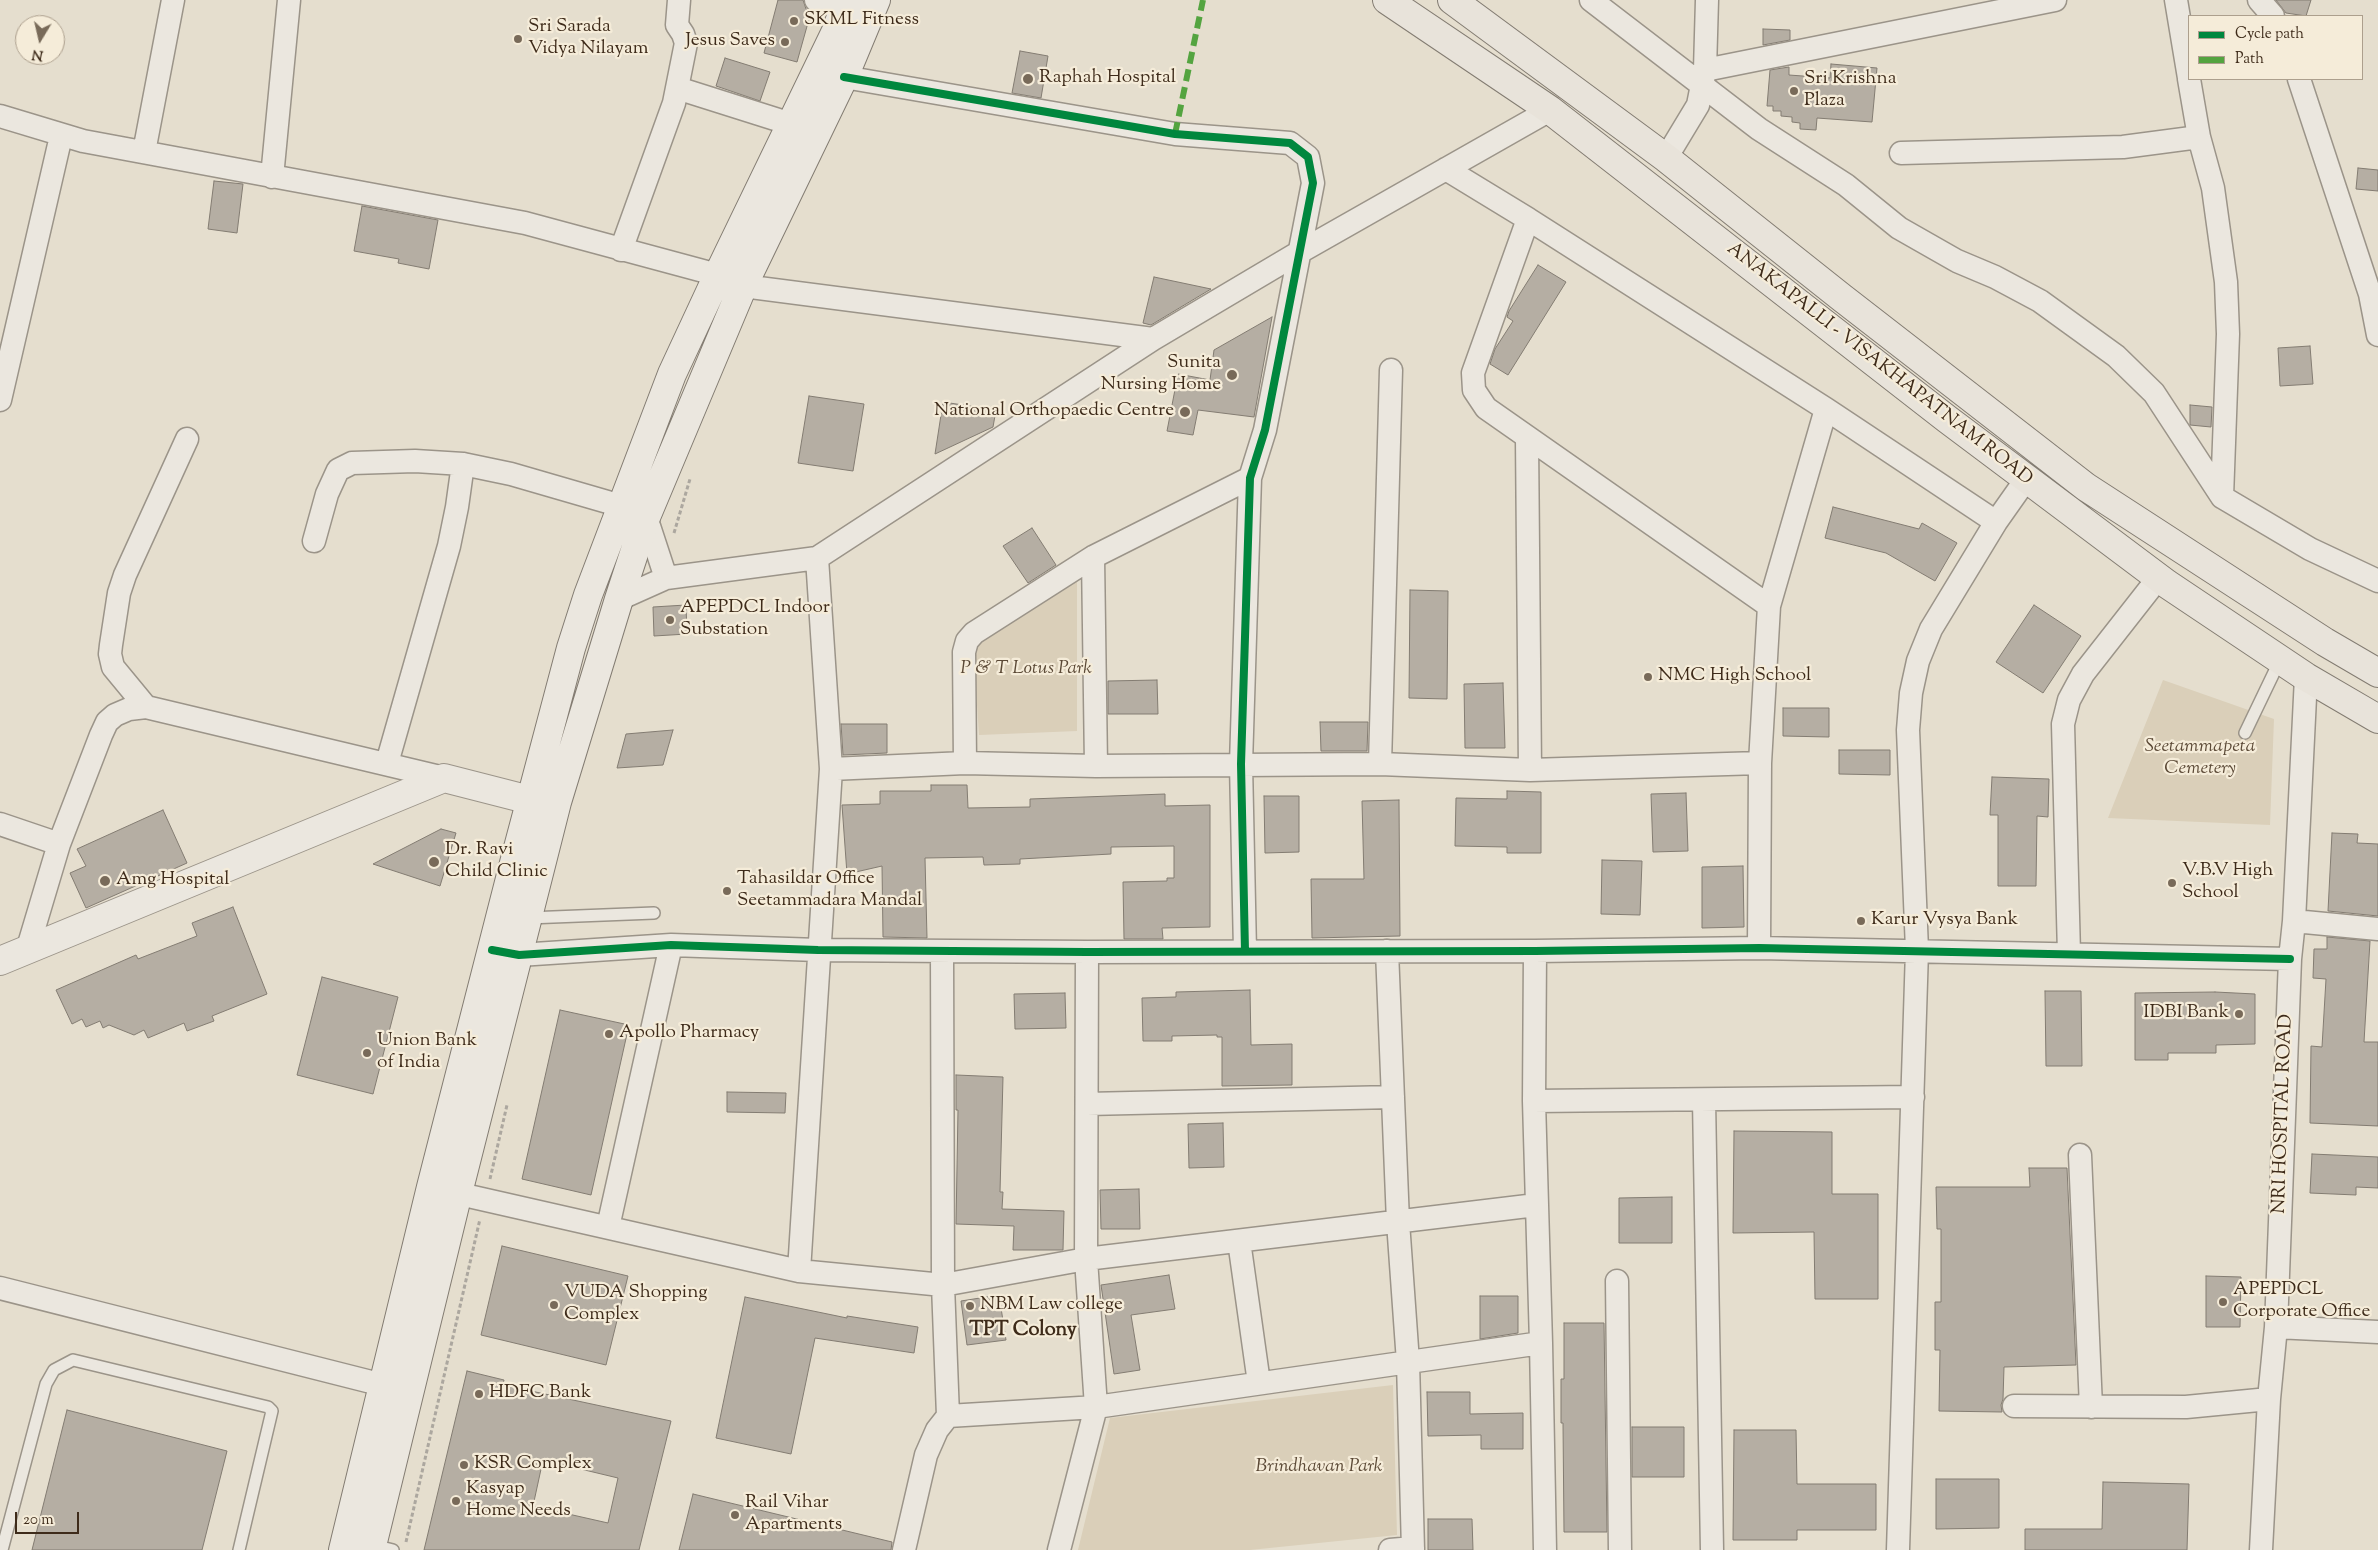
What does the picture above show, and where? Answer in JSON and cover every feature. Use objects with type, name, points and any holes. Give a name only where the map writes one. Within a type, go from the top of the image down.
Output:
[{"type":"main road","name":"ANAKAPALLI - VISAKHAPATNAM ROAD","points":[[1387,0],[1550,110],[1947,419],[2159,577],[2306,678],[2378,719]]},
{"type":"main road","name":"ANAKAPALLI - VISAKHAPATNAM ROAD","points":[[1452,0],[1666,158],[2086,487],[2317,636],[2378,672]]},
{"type":"main road","points":[[379,1548],[458,1193],[557,802],[619,600],[634,512],[672,374],[836,30],[846,4]]},
{"type":"main road","points":[[343,1550],[431,1187],[530,800],[588,595],[634,512],[844,77],[874,7]]},
{"type":"main road","points":[[0,961],[444,778],[530,800]]},
{"type":"street","points":[[144,152],[174,0]]},
{"type":"street","points":[[272,177],[289,0]]},
{"type":"street","points":[[621,250],[669,119],[677,88],[686,44],[684,34],[677,26],[679,0]]},
{"type":"street","points":[[816,0],[874,7]]},
{"type":"street","points":[[1591,0],[1703,77],[1759,129],[1846,185],[1899,228],[1957,261],[1995,277],[2040,301],[2116,356],[2154,392],[2222,497],[2310,549],[2378,581]]},
{"type":"street","points":[[1666,158],[1698,105],[1703,77],[1707,0]]},
{"type":"street","points":[[1703,77],[2055,0]]},
{"type":"street","points":[[2176,0],[2188,73]]},
{"type":"street","points":[[2260,0],[2271,15]]},
{"type":"street","points":[[844,77],[1175,134],[1290,143],[1308,157],[1313,183],[1298,253],[1266,430],[1250,478],[1241,764],[1245,951]]},
{"type":"street","points":[[2189,80],[2199,137],[2213,188],[2226,282],[2228,334],[2222,497]]},
{"type":"street","points":[[2299,80],[2370,294],[2377,323]]},
{"type":"street","points":[[677,88],[791,124]]},
{"type":"street","points":[[619,600],[666,578],[817,558],[1153,340],[1298,253],[1550,110]]},
{"type":"street","points":[[0,116],[61,136],[525,223],[718,275],[743,286],[1153,340]]},
{"type":"street","points":[[0,400],[61,136]]},
{"type":"street","points":[[1902,153],[2123,147],[2199,137]]},
{"type":"street","points":[[1446,169],[1826,408],[1996,522]]},
{"type":"street","points":[[1528,219],[1473,373],[1474,390],[1486,408],[1527,439],[1769,606]]},
{"type":"street","points":[[1380,764],[1391,370]]},
{"type":"street","points":[[1759,948],[1760,763],[1769,606],[1826,408]]},
{"type":"street","points":[[146,707],[113,667],[110,654],[111,645],[119,593],[187,439]]},
{"type":"street","points":[[1527,439],[1530,770]]},
{"type":"street","points":[[314,541],[327,494],[338,470],[352,463],[415,461],[463,464],[511,474],[634,512],[666,578]]},
{"type":"street","points":[[387,763],[449,546],[463,464]]},
{"type":"street","points":[[965,763],[963,667],[967,641],[974,633],[1011,607],[1093,557],[1250,478]]},
{"type":"street","points":[[1898,1550],[1917,950],[1908,730],[1911,693],[1918,661],[1931,629],[1996,522],[2027,478]]},
{"type":"street","points":[[1093,557],[1096,766]]},
{"type":"street","points":[[800,1271],[818,950],[831,769],[817,558]]},
{"type":"street","points":[[2069,954],[2063,724],[2069,700],[2083,674],[2159,577]]},
{"type":"street","name":"NRI HOSPITAL ROAD","points":[[2262,1550],[2269,1399],[2276,1328],[2290,959],[2294,921],[2306,678]]},
{"type":"street","points":[[26,951],[59,844],[107,722],[122,712],[146,707],[444,778]]},
{"type":"street","points":[[831,769],[965,763],[1096,766],[1380,764],[1530,770],[1760,763]]},
{"type":"street","points":[[0,824],[59,844]]},
{"type":"street","points":[[2294,921],[2378,928]]},
{"type":"street","points":[[492,950],[519,955],[670,945],[818,950],[1087,952],[1535,951],[1759,948],[2290,959]]},
{"type":"street","points":[[608,1227],[670,945]]},
{"type":"street","points":[[904,1550],[926,1455],[937,1430],[948,1416],[943,1284],[942,951]]},
{"type":"street","points":[[1387,951],[1398,1222],[1408,1362],[1413,1549],[1390,1550]]},
{"type":"street","points":[[1535,951],[1534,1101],[1545,1550]]},
{"type":"street","points":[[1059,1550],[1096,1406],[1086,1259],[1087,952]]},
{"type":"street","points":[[1087,1104],[1393,1097]]},
{"type":"street","points":[[1534,1101],[1913,1097]]},
{"type":"street","points":[[1704,1100],[1712,1550]]},
{"type":"street","points":[[2080,1155],[2091,1407]]},
{"type":"street","points":[[431,1187],[800,1271],[943,1284],[1086,1259],[1536,1205]]},
{"type":"street","points":[[1238,1241],[1259,1383]]},
{"type":"street","points":[[1617,1281],[1620,1550]]},
{"type":"street","points":[[0,1288],[383,1385]]},
{"type":"street","points":[[2276,1328],[2378,1332]]},
{"type":"street","points":[[948,1416],[1096,1406],[1541,1343]]},
{"type":"street","points":[[2014,1406],[2186,1407],[2269,1399]]},
{"type":"lane","points":[[2245,733],[2280,660]]},
{"type":"lane","points":[[528,918],[654,913]]},
{"type":"lane","points":[[2,1550],[46,1384],[54,1370],[73,1360],[268,1407],[272,1411],[239,1550]]},
{"type":"path","points":[[674,534],[693,470]]},
{"type":"path","points":[[404,1550],[510,1095]]},
{"type":"green space","name":"P & T Lotus Park","points":[[1077,577],[1077,731],[979,735],[973,643]]},
{"type":"green space","name":"Seetammapeta Cemetery","points":[[2163,680],[2274,719],[2270,825],[2108,818]]},
{"type":"green space","name":"Brindhavan Park","points":[[1393,1385],[1397,1535],[1250,1550],[1078,1550],[1110,1418]]},
{"type":"building","points":[[778,0],[803,0],[806,9],[811,12],[797,62],[764,53]]},
{"type":"building","points":[[2276,0],[2311,0],[2306,15],[2286,13]]},
{"type":"building","points":[[1763,29],[1790,30],[1790,40],[1763,45]]},
{"type":"building","points":[[1020,51],[1048,56],[1041,98],[1012,93]]},
{"type":"building","points":[[725,58],[770,72],[760,101],[716,86]]},
{"type":"building","points":[[1831,64],[1877,68],[1872,122],[1817,118],[1816,130],[1800,129],[1800,123],[1792,122],[1792,117],[1781,116],[1781,111],[1773,111],[1773,106],[1767,106],[1770,70],[1789,67],[1789,75],[1830,78]]},
{"type":"building","points":[[2358,168],[2378,170],[2378,191],[2356,189]]},
{"type":"building","points":[[214,181],[243,184],[237,233],[208,229]]},
{"type":"building","points":[[362,206],[438,220],[429,269],[398,263],[399,259],[354,251]]},
{"type":"building","points":[[1538,265],[1566,282],[1508,375],[1490,364],[1495,349],[1513,321],[1507,317],[1509,311]]},
{"type":"building","points":[[1154,277],[1211,289],[1151,325],[1143,323]]},
{"type":"building","points":[[1272,317],[1254,417],[1198,410],[1193,435],[1167,431],[1178,374],[1210,380],[1214,350]]},
{"type":"building","points":[[2310,346],[2313,384],[2280,386],[2278,348]]},
{"type":"building","points":[[809,396],[864,404],[853,471],[798,463]]},
{"type":"building","points":[[943,402],[996,410],[993,427],[935,454]]},
{"type":"building","points":[[2190,405],[2212,407],[2211,427],[2190,425]]},
{"type":"building","points":[[1833,507],[1919,529],[1922,523],[1957,543],[1935,581],[1886,553],[1825,538]]},
{"type":"building","points":[[1032,528],[1056,565],[1028,583],[1003,546]]},
{"type":"building","points":[[1410,590],[1448,591],[1447,699],[1409,698]]},
{"type":"building","name":"APEPDCL Indoor Substation","points":[[686,605],[687,634],[654,636],[653,607]]},
{"type":"building","points":[[2034,605],[2081,636],[2043,693],[1996,662]]},
{"type":"building","points":[[1157,680],[1158,714],[1108,714],[1108,681]]},
{"type":"building","points":[[1503,683],[1505,748],[1465,748],[1464,684]]},
{"type":"building","points":[[1783,708],[1829,708],[1829,737],[1783,736]]},
{"type":"building","points":[[1320,722],[1368,722],[1367,751],[1321,751]]},
{"type":"building","points":[[841,724],[887,724],[887,753],[843,755]]},
{"type":"building","points":[[673,730],[663,765],[617,768],[626,734]]},
{"type":"building","points":[[1839,750],[1890,750],[1890,775],[1839,774]]},
{"type":"building","points":[[1992,777],[2049,779],[2048,817],[2037,816],[2036,886],[1998,886],[1998,815],[1990,815]]},
{"type":"building","points":[[931,785],[967,785],[968,808],[1030,807],[1030,799],[1165,794],[1165,806],[1210,805],[1210,927],[1162,928],[1163,939],[1124,939],[1123,882],[1167,881],[1167,878],[1174,878],[1174,846],[1111,847],[1111,854],[1020,859],[1020,864],[984,865],[983,857],[925,858],[927,938],[883,937],[882,866],[847,874],[842,805],[880,804],[880,791],[931,791]]},
{"type":"building","points":[[1507,791],[1541,792],[1541,853],[1507,853],[1507,847],[1455,846],[1456,798],[1507,799]]},
{"type":"building","points":[[1686,793],[1688,851],[1653,852],[1651,794]]},
{"type":"building","points":[[1264,796],[1299,796],[1299,852],[1265,853]]},
{"type":"building","points":[[1399,800],[1400,936],[1312,938],[1311,879],[1364,879],[1362,801]]},
{"type":"building","points":[[163,810],[187,863],[86,908],[70,873],[86,866],[77,849]]},
{"type":"building","points":[[441,829],[456,833],[440,886],[373,864]]},
{"type":"building","points":[[2332,833],[2358,834],[2357,843],[2378,844],[2378,916],[2328,911]]},
{"type":"building","points":[[1602,860],[1642,861],[1640,915],[1601,914]]},
{"type":"building","points":[[1743,866],[1744,927],[1702,928],[1702,867]]},
{"type":"building","points":[[233,907],[267,994],[212,1016],[214,1021],[187,1031],[184,1023],[148,1038],[144,1030],[134,1035],[109,1025],[103,1028],[100,1021],[86,1027],[82,1019],[72,1024],[56,990],[136,955],[138,959],[197,936],[192,923]]},
{"type":"building","points":[[2327,937],[2370,941],[2364,1042],[2378,1042],[2378,1126],[2310,1123],[2311,1046],[2322,1047],[2326,979],[2313,978],[2314,949],[2327,949]]},
{"type":"building","points":[[322,977],[398,997],[373,1094],[297,1075]]},
{"type":"building","points":[[1250,990],[1251,1045],[1292,1044],[1292,1085],[1222,1086],[1222,1037],[1217,1037],[1217,1035],[1172,1036],[1172,1041],[1143,1041],[1142,998],[1176,997],[1176,992]]},
{"type":"building","points":[[2045,991],[2081,991],[2082,1066],[2046,1066]]},
{"type":"building","points":[[2215,992],[2255,994],[2255,1044],[2216,1045],[2216,1053],[2168,1053],[2168,1060],[2135,1060],[2135,993]]},
{"type":"building","points":[[1065,993],[1066,1028],[1015,1029],[1014,994]]},
{"type":"building","points":[[560,1010],[629,1025],[591,1195],[522,1179]]},
{"type":"building","points":[[956,1075],[1003,1077],[1000,1192],[1003,1192],[1002,1209],[1064,1211],[1063,1250],[1013,1250],[1014,1226],[956,1224],[958,1110],[956,1110]]},
{"type":"building","points":[[727,1092],[786,1093],[785,1113],[727,1112]]},
{"type":"building","points":[[1223,1123],[1224,1167],[1189,1168],[1188,1124]]},
{"type":"building","points":[[1734,1131],[1832,1132],[1832,1194],[1878,1194],[1878,1299],[1815,1299],[1814,1232],[1733,1233]]},
{"type":"building","points":[[2312,1154],[2378,1157],[2378,1188],[2356,1187],[2356,1195],[2310,1193]]},
{"type":"building","points":[[2029,1168],[2067,1168],[2076,1365],[2004,1367],[2002,1412],[1939,1411],[1940,1350],[1935,1350],[1935,1302],[1941,1302],[1941,1229],[1937,1229],[1936,1187],[2030,1187]]},
{"type":"building","points":[[1139,1189],[1140,1229],[1101,1229],[1100,1190]]},
{"type":"building","points":[[1672,1197],[1672,1243],[1619,1243],[1619,1198]]},
{"type":"building","name":"VUDA Shopping Complex","points":[[502,1246],[628,1276],[606,1365],[481,1335]]},
{"type":"building","points":[[1169,1275],[1175,1309],[1131,1315],[1140,1370],[1114,1374],[1101,1285]]},
{"type":"building","name":"APEPDCL Corporate Office","points":[[2206,1276],[2241,1277],[2240,1327],[2206,1327]]},
{"type":"building","points":[[999,1295],[1006,1340],[967,1345],[961,1301]]},
{"type":"building","points":[[1480,1296],[1518,1296],[1518,1333],[1480,1339]]},
{"type":"building","points":[[745,1297],[847,1318],[847,1316],[918,1327],[914,1353],[815,1338],[791,1454],[716,1438]]},
{"type":"building","points":[[1564,1323],[1604,1323],[1607,1532],[1564,1532],[1561,1379],[1564,1379]]},
{"type":"building","points":[[467,1371],[504,1380],[503,1385],[671,1421],[639,1550],[424,1550]],"holes":[[[543,1460],[618,1478],[608,1523],[533,1506]]]},
{"type":"building","points":[[1427,1392],[1470,1392],[1470,1414],[1523,1413],[1523,1449],[1481,1449],[1481,1435],[1428,1436]]},
{"type":"building","points":[[67,1410],[227,1451],[202,1550],[32,1550]]},
{"type":"building","points":[[1632,1427],[1684,1427],[1684,1477],[1632,1477]]},
{"type":"building","points":[[1734,1430],[1796,1430],[1797,1484],[1876,1484],[1876,1530],[1797,1530],[1797,1540],[1733,1540]]},
{"type":"building","points":[[1936,1479],[1999,1479],[1999,1528],[1936,1529]]},
{"type":"building","points":[[2103,1482],[2189,1484],[2187,1550],[2025,1550],[2025,1529],[2102,1529]]},
{"type":"building","name":"Rail Vihar Apartments","points":[[693,1494],[892,1542],[891,1550],[679,1550]]},
{"type":"building","points":[[1428,1519],[1472,1519],[1473,1550],[1428,1550]]},
{"type":"marked path","points":[[1175,134],[1203,0]]},
{"type":"cycle path","points":[[844,77],[1175,134],[1290,143],[1308,157],[1313,183],[1265,430],[1250,478],[1241,764],[1245,951]]},
{"type":"cycle path","points":[[492,950],[519,955],[671,945],[818,950],[1087,952],[1535,951],[1759,948],[2290,959]]},
{"type":"place","name":"SKML Fitness","points":[[794,21]]},
{"type":"place","name":"Sri Sarada Vidya Nilayam","points":[[518,39]]},
{"type":"place","name":"Jesus Saves","points":[[785,42]]},
{"type":"place","name":"Raphah Hospital","points":[[1028,79]]},
{"type":"place","name":"Sri Krishna Plaza","points":[[1794,91]]},
{"type":"place","name":"Sunita Nursing Home","points":[[1232,375]]},
{"type":"place","name":"National Orthopaedic Centre","points":[[1185,412]]},
{"type":"place","name":"APEPDCL Indoor Substation","points":[[670,620]]},
{"type":"place","name":"NMC High School","points":[[1648,677]]},
{"type":"place","name":"Dr. Ravi Child Clinic","points":[[434,862]]},
{"type":"place","name":"Amg Hospital","points":[[105,881]]},
{"type":"place","name":"V.B.V High School","points":[[2172,883]]},
{"type":"place","name":"Tahasildar Office Seetammadara Mandal","points":[[727,891]]},
{"type":"place","name":"Karur Vysya Bank","points":[[1861,921]]},
{"type":"place","name":"IDBI Bank","points":[[2239,1014]]},
{"type":"place","name":"Apollo Pharmacy","points":[[609,1034]]},
{"type":"place","name":"Union Bank of India","points":[[367,1053]]},
{"type":"place","name":"APEPDCL Corporate Office","points":[[2223,1302]]},
{"type":"place","name":"VUDA Shopping Complex","points":[[554,1305]]},
{"type":"place","name":"NBM Law college","points":[[970,1306]]},
{"type":"place","name":"HDFC Bank","points":[[479,1394]]},
{"type":"place","name":"KSR Complex","points":[[464,1465]]},
{"type":"place","name":"Kasyap Home Needs","points":[[456,1501]]},
{"type":"place","name":"Rail Vihar Apartments","points":[[735,1515]]},
{"type":"district","name":"TPT Colony","points":[[1023,1332]]}]
